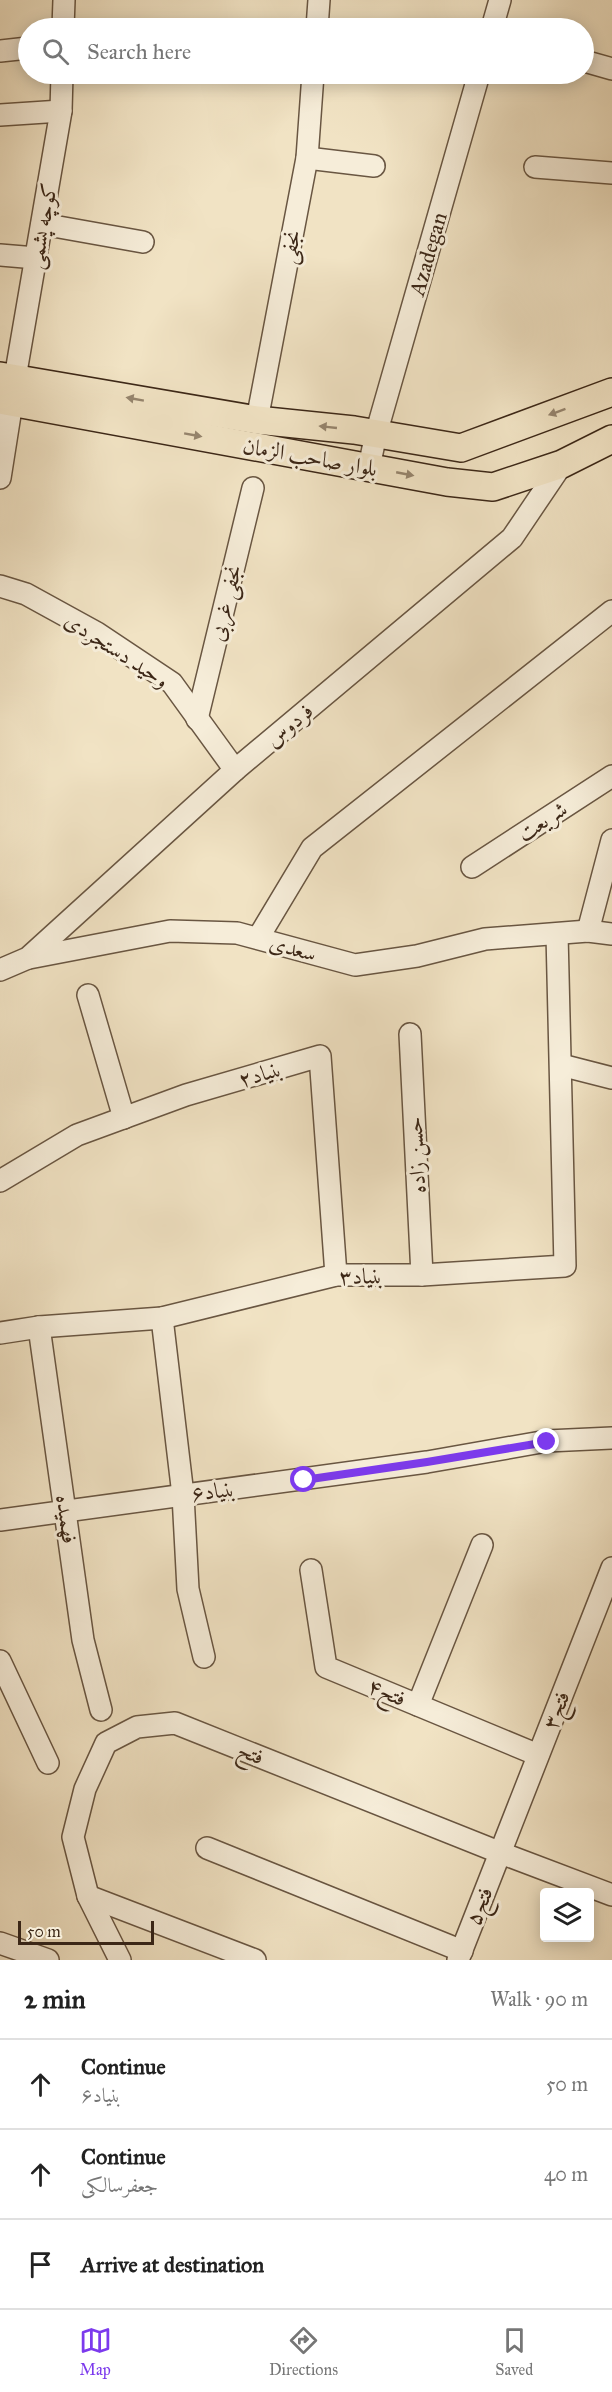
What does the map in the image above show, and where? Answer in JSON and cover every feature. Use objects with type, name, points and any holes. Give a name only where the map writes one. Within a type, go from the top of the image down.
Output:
[{"type":"main road","name":"بلوار صاحب الزمان","points":[[7,389],[354,430],[460,448],[612,392]]},
{"type":"main road","name":"بلوار صاحب الزمان","points":[[7,389],[369,467],[447,482],[493,487],[562,464],[612,439]]},
{"type":"street","points":[[63,18],[64,0]]},
{"type":"street","points":[[318,18],[319,0]]},
{"type":"street","points":[[495,18],[500,0]]},
{"type":"street","points":[[0,51],[18,49]]},
{"type":"street","points":[[594,64],[612,69]]},
{"type":"street","name":"کوچه پشمی","points":[[1,471],[7,389],[36,258],[61,111],[62,84]]},
{"type":"street","name":"نجفی","points":[[257,420],[307,158],[312,84]]},
{"type":"street","name":"Azadegan","points":[[369,467],[376,434],[477,84]]},
{"type":"street","points":[[0,116],[61,111]]},
{"type":"street","points":[[307,158],[374,166]]},
{"type":"street","points":[[535,167],[612,173]]},
{"type":"street","points":[[42,224],[143,243]]},
{"type":"street","points":[[0,255],[36,258]]},
{"type":"street","name":"فردوس","points":[[0,970],[28,958],[235,770],[512,538],[562,464]]},
{"type":"street","name":"نجفی غربی","points":[[197,718],[253,488]]},
{"type":"street","name":"وحید دستجردی","points":[[0,586],[26,594],[98,633],[172,683],[235,770]]},
{"type":"street","points":[[258,938],[312,848],[612,611]]},
{"type":"street","name":"شریعت","points":[[472,867],[612,776]]},
{"type":"street","points":[[588,932],[612,840]]},
{"type":"street","name":"سعدی","points":[[28,958],[170,931],[237,933],[355,965],[417,956],[485,939],[588,932],[612,934]]},
{"type":"street","points":[[557,934],[561,1065],[612,1078]]},
{"type":"street","points":[[88,995],[124,1118]]},
{"type":"street","name":"حسن زاده","points":[[410,1034],[422,1275]]},
{"type":"street","name":"بنیاد۲","points":[[0,1180],[77,1135],[186,1095],[320,1056],[336,1275]]},
{"type":"street","name":"بنیاد۳","points":[[0,1333],[39,1327],[162,1318],[336,1275],[422,1275],[566,1266],[561,1065]]},
{"type":"street","points":[[162,1318],[183,1495],[188,1589],[204,1657]]},
{"type":"street","name":"فهمیده","points":[[39,1327],[83,1640],[101,1710]]},
{"type":"street","name":"بنیاد۶","points":[[0,1520],[427,1462],[547,1442],[612,1438]]},
{"type":"street","points":[[418,1705],[482,1545]]},
{"type":"street","name":"فتح۳","points":[[501,1853],[538,1755],[608,1591],[612,1568]]},
{"type":"street","name":"فتح۴","points":[[311,1570],[326,1667],[538,1755]]},
{"type":"street","points":[[0,1661],[48,1763]]},
{"type":"street","name":"فتح","points":[[120,1960],[88,1896],[73,1837],[85,1789],[106,1743],[137,1727],[176,1723],[612,1895]]},
{"type":"street","points":[[207,1848],[460,1955]]},
{"type":"street","name":"فتح۵","points":[[460,1955],[501,1853]]},
{"type":"street","points":[[88,1896],[255,1960]]},
{"type":"street","points":[[8,1950],[48,1960]]},
{"type":"route","points":[[304,1480],[547,1442]]}]
